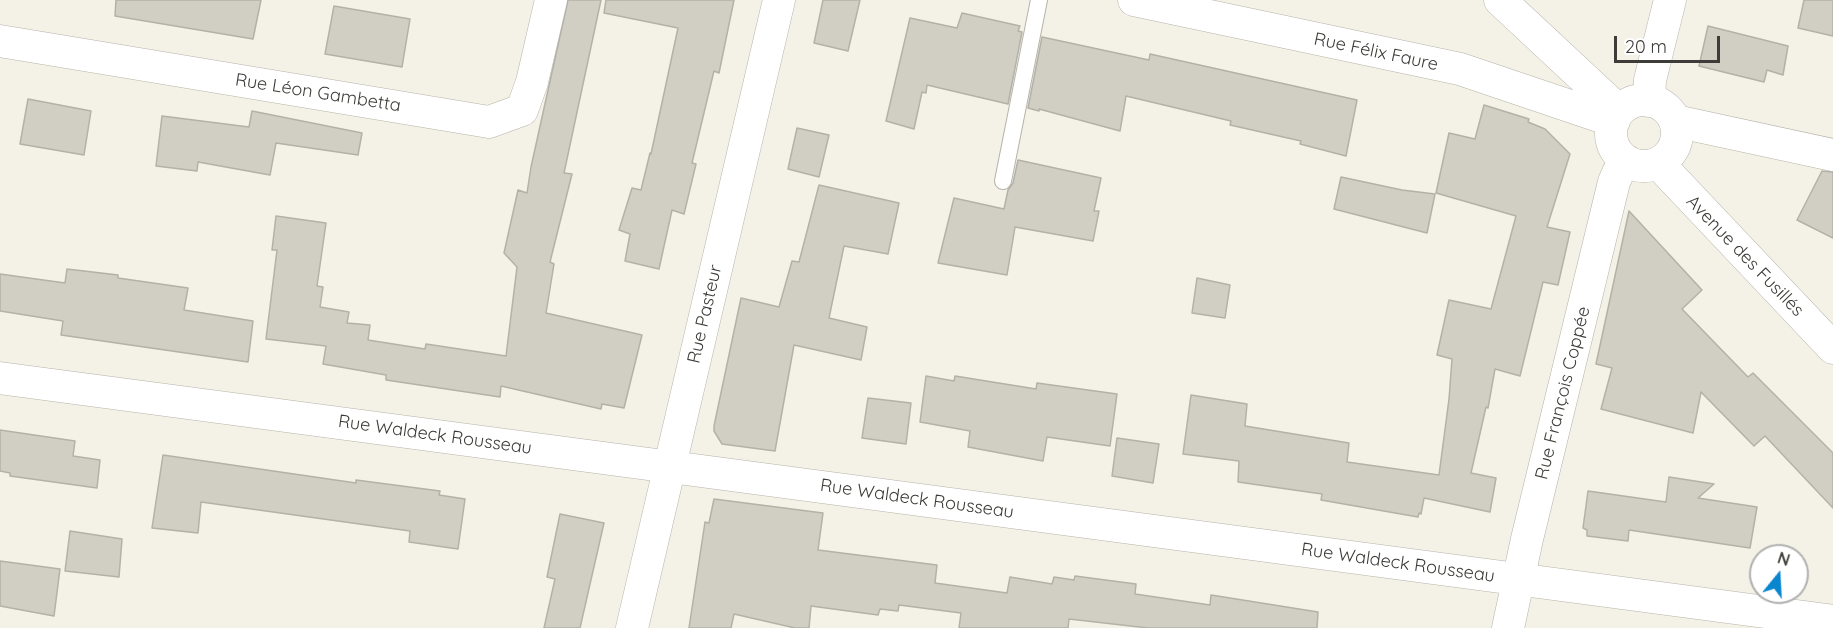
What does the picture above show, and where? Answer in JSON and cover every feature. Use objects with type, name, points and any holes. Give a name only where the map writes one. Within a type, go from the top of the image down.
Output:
[{"type":"street","name":"Rue Léon Gambetta","points":[[0,41],[489,122],[522,110],[532,82],[551,0]]},
{"type":"street","name":"Rue Pasteur","points":[[632,628],[778,0]]},
{"type":"street","name":"Rue Félix Faure","points":[[1134,0],[1460,69],[1616,116]]},
{"type":"street","points":[[1500,0],[1616,116]]},
{"type":"street","points":[[1649,100],[1650,80],[1670,0]]},
{"type":"street","points":[[1649,100],[1665,107],[1675,122],[1676,141],[1673,150],[1658,163],[1636,165],[1627,161],[1619,153],[1613,143],[1611,132],[1616,116],[1628,104],[1649,100]]},
{"type":"street","points":[[1675,122],[1833,155]]},
{"type":"street","name":"Rue François Coppée","points":[[1508,628],[1614,182],[1627,161]]},
{"type":"street","name":"Avenue des Fusillés","points":[[1658,163],[1833,348]]},
{"type":"street","name":"Rue Waldeck Rousseau","points":[[0,378],[1833,621]]},
{"type":"lane","points":[[1003,181],[1039,0]]},
{"type":"building","points":[[116,0],[261,0],[253,39],[115,16]]},
{"type":"building","points":[[568,0],[601,0],[564,173],[572,174],[550,262],[554,264],[546,313],[642,335],[624,408],[602,404],[601,409],[501,386],[500,397],[386,380],[386,375],[323,364],[326,346],[266,339],[277,250],[272,250],[276,216],[326,223],[317,286],[323,287],[320,307],[349,312],[347,323],[370,325],[368,340],[425,349],[426,344],[506,356],[517,267],[504,253],[518,190],[527,193]]},
{"type":"building","points":[[606,0],[734,0],[719,73],[714,71],[692,163],[696,164],[684,214],[672,210],[659,269],[625,261],[630,234],[619,230],[632,188],[641,190],[678,28],[604,13]]},
{"type":"building","points":[[823,0],[860,0],[848,51],[814,43]]},
{"type":"building","points":[[1804,0],[1833,0],[1833,36],[1798,28]]},
{"type":"building","points":[[334,6],[410,19],[402,67],[325,54]]},
{"type":"building","points":[[962,13],[1020,26],[1018,31],[1022,32],[1008,104],[927,85],[926,93],[922,92],[914,129],[886,121],[910,18],[957,28]]},
{"type":"building","points":[[1708,26],[1788,46],[1783,75],[1767,70],[1764,82],[1699,66]]},
{"type":"building","points":[[1042,37],[1149,60],[1150,54],[1357,100],[1346,156],[1300,144],[1301,141],[1230,125],[1231,121],[1126,96],[1120,131],[1028,108]]},
{"type":"building","points":[[28,99],[91,111],[84,155],[20,144]]},
{"type":"building","points":[[1484,105],[1529,119],[1528,122],[1545,129],[1570,154],[1547,227],[1570,232],[1558,285],[1543,282],[1520,376],[1495,369],[1488,408],[1486,407],[1471,473],[1496,478],[1490,512],[1424,498],[1421,514],[1419,513],[1418,517],[1321,500],[1322,494],[1238,482],[1239,461],[1183,454],[1191,395],[1247,404],[1245,426],[1349,443],[1347,462],[1439,475],[1452,359],[1437,355],[1449,300],[1491,309],[1516,216],[1436,193],[1449,133],[1475,139]]},
{"type":"building","points":[[252,111],[362,133],[358,155],[276,143],[270,175],[198,162],[197,171],[156,166],[162,116],[249,127]]},
{"type":"building","points":[[797,128],[829,135],[819,177],[788,169]]},
{"type":"building","points":[[1018,160],[1101,178],[1094,211],[1099,211],[1093,241],[1015,227],[1007,275],[938,263],[954,198],[1004,209]]},
{"type":"building","points":[[1822,171],[1833,172],[1833,238],[1797,220]]},
{"type":"building","points":[[1341,177],[1402,190],[1435,194],[1427,233],[1334,209]]},
{"type":"building","points":[[819,185],[899,203],[888,254],[844,246],[829,318],[867,327],[861,360],[794,345],[775,451],[722,444],[714,431],[714,426],[741,298],[779,307],[792,261],[799,262]]},
{"type":"building","points":[[1629,211],[1702,290],[1682,309],[1748,377],[1753,373],[1833,453],[1833,508],[1765,436],[1754,446],[1701,392],[1693,433],[1601,409],[1612,368],[1596,364]]},
{"type":"building","points":[[67,269],[118,275],[118,278],[188,288],[184,310],[253,321],[248,362],[61,335],[63,321],[0,311],[0,274],[65,283]]},
{"type":"building","points":[[1197,278],[1230,285],[1225,318],[1192,313]]},
{"type":"building","points":[[926,376],[954,381],[955,376],[1036,389],[1037,383],[1117,394],[1110,446],[1047,437],[1043,461],[968,447],[970,431],[920,422]]},
{"type":"building","points":[[868,398],[911,403],[906,444],[862,438]]},
{"type":"building","points":[[0,430],[75,441],[73,456],[100,460],[97,488],[10,476],[10,473],[0,471]]},
{"type":"building","points":[[1117,438],[1159,444],[1153,483],[1112,476]]},
{"type":"building","points":[[163,455],[356,483],[356,480],[440,491],[439,495],[465,499],[458,549],[409,542],[410,531],[201,502],[198,533],[152,528]]},
{"type":"building","points":[[1669,477],[1714,484],[1698,498],[1757,507],[1749,548],[1629,530],[1628,541],[1587,536],[1587,530],[1583,528],[1588,491],[1666,502]]},
{"type":"building","points":[[714,499],[823,513],[818,550],[937,565],[935,583],[1007,593],[1010,577],[1052,584],[1054,577],[1074,580],[1075,576],[1136,584],[1135,594],[1210,605],[1211,595],[1318,612],[1317,628],[1148,628],[1069,619],[1068,628],[959,628],[961,613],[899,605],[898,611],[880,609],[878,615],[811,606],[809,628],[795,628],[734,614],[731,628],[689,628],[705,522],[709,523]]},
{"type":"building","points":[[560,514],[604,523],[580,628],[544,628],[555,579],[547,577]]},
{"type":"building","points":[[70,531],[122,539],[119,577],[65,571]]},
{"type":"building","points":[[0,561],[60,569],[54,616],[0,606]]}]
